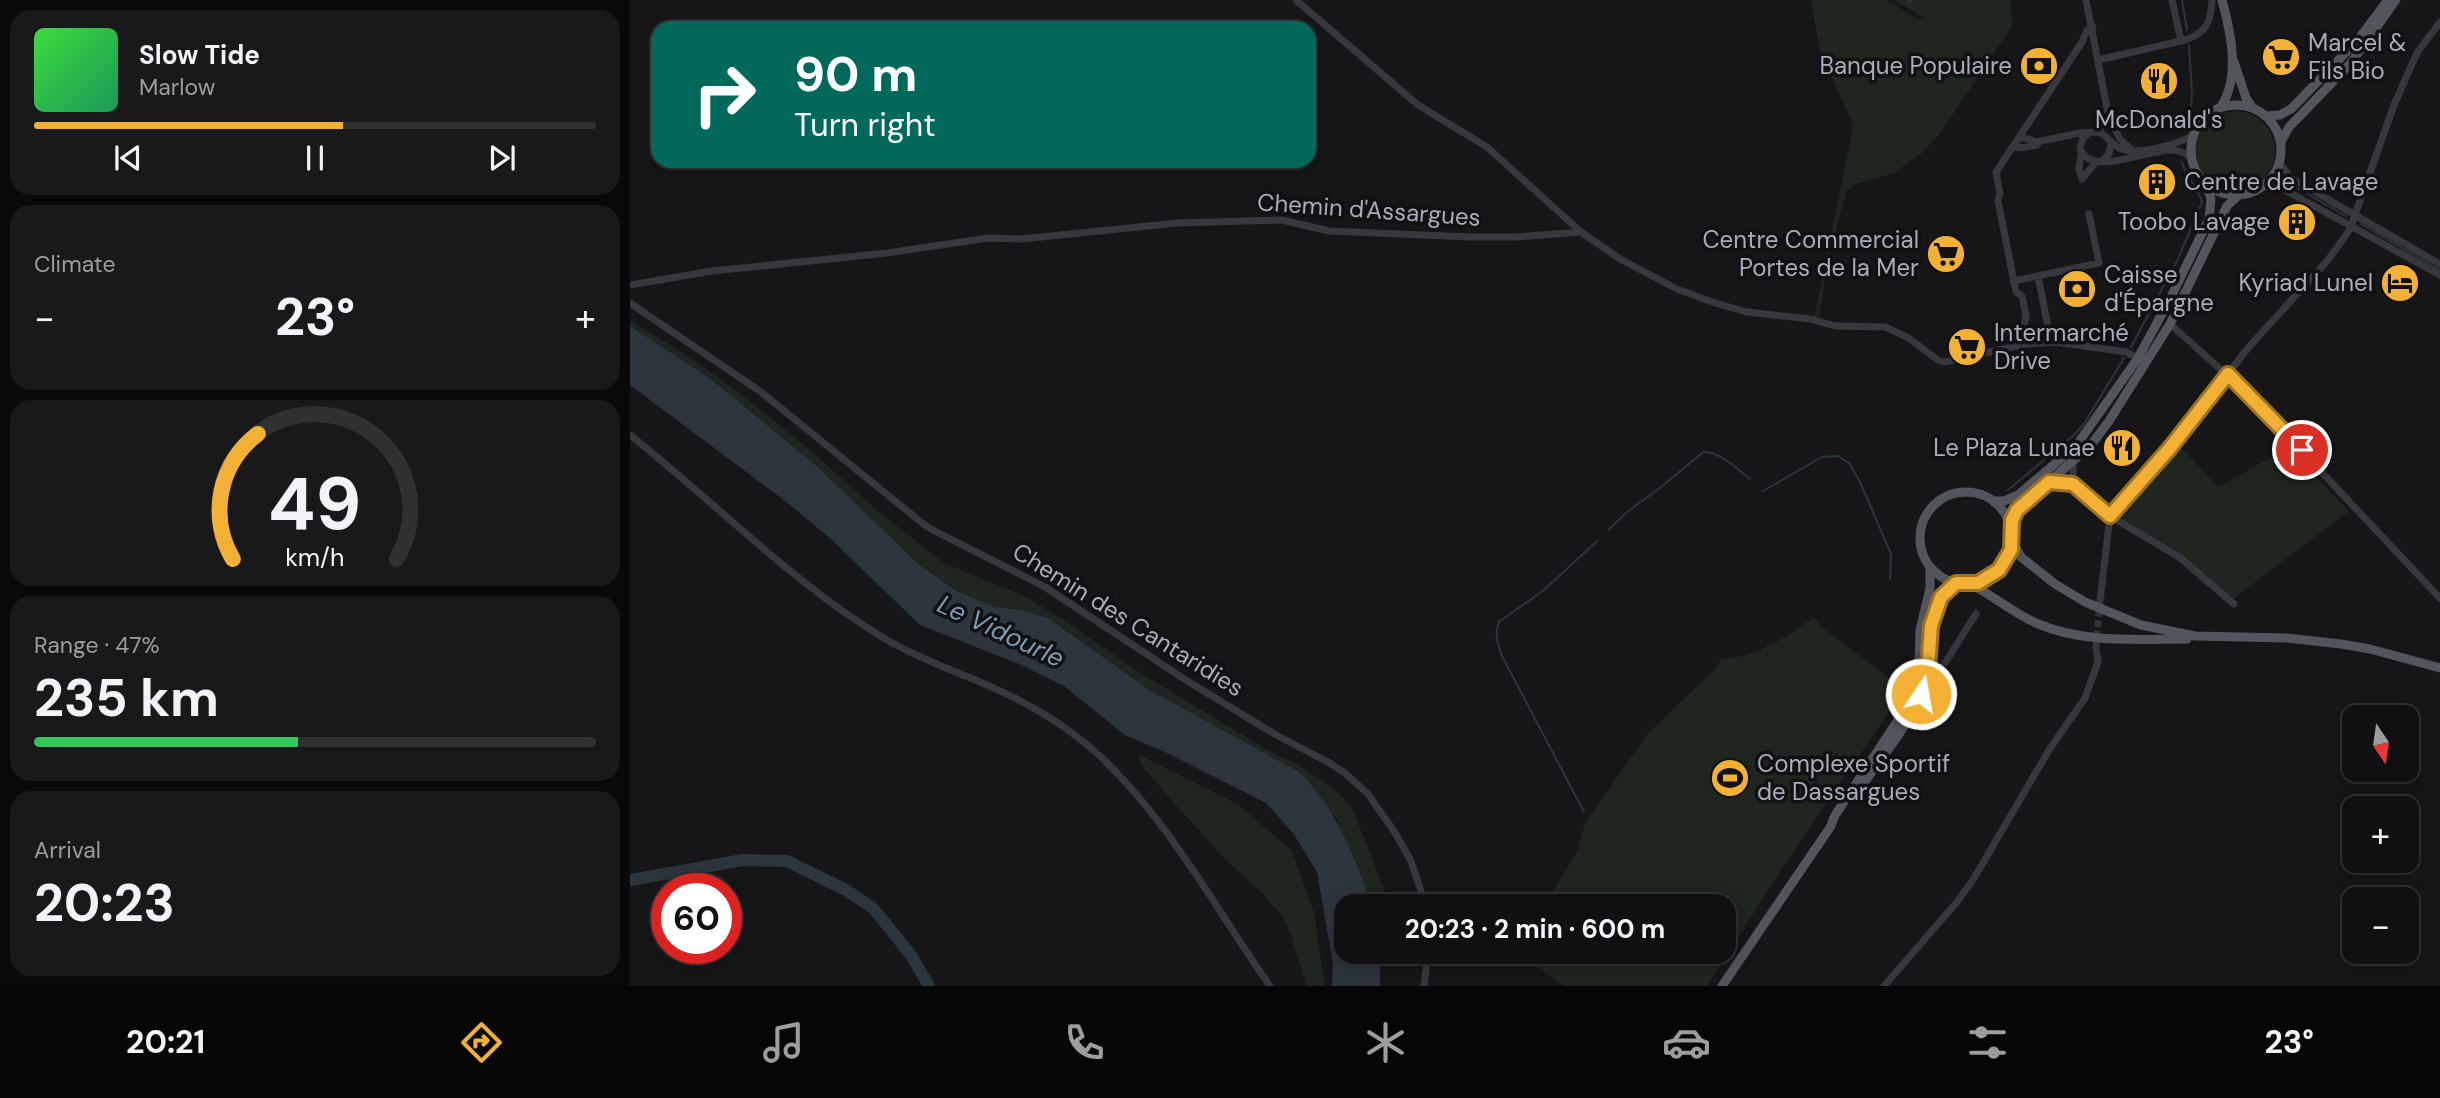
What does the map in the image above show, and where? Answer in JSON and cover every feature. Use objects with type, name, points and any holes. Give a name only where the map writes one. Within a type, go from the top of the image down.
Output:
[{"type":"main road","points":[[2222,0],[2233,61],[2246,98],[2253,108]]},
{"type":"main road","points":[[2266,116],[2280,116],[2291,109],[2357,41],[2388,0]]},
{"type":"main road","points":[[2280,143],[2289,127],[2351,63],[2396,0]]},
{"type":"main road","points":[[2220,108],[2230,91],[2233,61]]},
{"type":"main road","points":[[2011,528],[2017,510],[2091,445],[2109,421],[2170,324],[2227,206],[2239,195],[2261,187],[2273,176],[2279,162],[2280,143],[2275,128],[2266,116],[2253,108],[2237,105],[2220,108],[2204,118],[2194,135],[2192,157],[2199,176],[2206,183],[2225,194],[2239,195]]},
{"type":"main road","points":[[1993,501],[2004,501],[2018,495],[2076,446],[2138,358],[2209,219],[2211,199],[2206,183]]},
{"type":"main road","points":[[1975,493],[1993,501],[2003,511],[2011,528],[2012,541],[2008,557],[1999,570],[1986,580],[1970,584],[1956,583],[1939,576],[1924,558],[1921,529],[1929,510],[1945,497],[1975,493]]},
{"type":"main road","points":[[2012,541],[2028,563],[2055,584],[2085,602],[2141,625],[2194,636],[2287,638],[2341,644],[2440,668]]},
{"type":"main road","points":[[1722,986],[1831,826],[1834,817],[1902,714],[1914,690],[1922,620],[1930,587],[1930,567]]},
{"type":"main road","points":[[1831,826],[1839,820],[1915,707],[1928,670],[1931,626],[1937,606],[1941,597],[1956,583]]},
{"type":"main road","points":[[1970,584],[2025,617],[2065,633],[2104,639],[2187,639],[2194,636]]},
{"type":"street","points":[[1296,0],[1418,105],[1487,147],[1581,232],[1632,265],[1677,289],[1747,312],[1810,319],[1835,326],[1885,327],[1906,337],[1944,362],[2026,344],[2077,344],[2126,352],[2138,358]]},
{"type":"street","points":[[2086,0],[2109,118],[2121,142],[2131,149]]},
{"type":"street","points":[[2172,0],[2181,41]]},
{"type":"street","points":[[2098,60],[2191,39],[2203,31],[2211,18],[2212,0]]},
{"type":"street","points":[[2100,601],[2110,516],[2170,448],[2248,348],[2328,260],[2351,226],[2394,105],[2417,53],[2440,22]]},
{"type":"street","points":[[2026,344],[2026,314],[2023,298],[2017,292],[2014,281],[1998,201],[2000,194],[1996,172],[2082,42],[2087,30],[2093,27]]},
{"type":"street","points":[[2082,42],[2094,37]]},
{"type":"street","points":[[2109,118],[2098,132],[2083,138],[2079,169],[2082,179],[2109,154],[2110,141],[2115,130]]},
{"type":"street","points":[[2020,136],[2036,142],[2083,132],[2088,134]]},
{"type":"street","points":[[2098,132],[2125,150],[2178,143],[2194,135]]},
{"type":"street","points":[[2013,146],[2023,148],[2069,140],[2081,150],[2087,160],[2100,161],[2113,161],[2172,149],[2192,157]]},
{"type":"street","points":[[2279,162],[2291,178],[2440,264]]},
{"type":"street","points":[[2261,187],[2285,190],[2440,275]]},
{"type":"street","points":[[2014,281],[2099,263],[2089,214]]},
{"type":"street","name":"Chemin d'Assargues","points":[[630,285],[712,271],[887,253],[988,237],[1021,239],[1177,223],[1282,219],[1329,230],[1363,233],[1493,237],[1581,232]]},
{"type":"street","points":[[2025,332],[2048,327],[2038,276]]},
{"type":"street","name":"Chemin des Cantaridies","points":[[630,303],[761,392],[927,527],[1045,587],[1181,677],[1276,736],[1346,774],[1368,794],[1394,831],[1411,861],[1422,894]]},
{"type":"street","points":[[2170,324],[2248,394],[2440,598]]},
{"type":"street","points":[[630,435],[694,487],[758,545],[847,614],[902,648],[1017,699],[1081,739],[1161,827],[1270,986]]},
{"type":"street","points":[[2073,461],[2073,484]]},
{"type":"street","points":[[2049,482],[2073,484],[2110,516],[2179,557],[2234,604]]},
{"type":"street","points":[[1945,663],[1976,614]]},
{"type":"street","points":[[1884,986],[1973,880],[2049,750],[2085,698],[2098,662],[2096,648]]},
{"type":"street","points":[[1424,986],[1427,964]]},
{"type":"shaded area","points":[[1811,0],[1886,0],[1919,20],[1924,18],[1894,0],[2013,0],[2010,1],[2013,25],[1939,135],[1922,153],[1894,173],[1856,184],[1847,191],[1828,258],[1819,320],[1814,318],[1853,128],[1820,51]]},
{"type":"shaded area","points":[[2235,111],[2250,114],[2263,123],[2272,136],[2275,151],[2272,166],[2263,179],[2250,188],[2235,191],[2220,188],[2207,179],[2198,166],[2195,151],[2198,136],[2207,123],[2220,114]]},
{"type":"shaded area","points":[[630,320],[732,387],[808,448],[880,513],[944,563],[1024,596],[1142,674],[1271,752],[1297,764],[1336,790],[1352,808],[1386,894],[1367,894],[1336,817],[1048,618],[1023,610],[994,607],[969,598],[916,562],[820,469],[711,379],[630,326]]},
{"type":"shaded area","points":[[2179,445],[2218,487],[2288,448],[2349,511],[2232,600],[2182,558],[2122,519],[2119,510]]},
{"type":"shaded area","name":"Complexe Sportif de Dassargues","points":[[1814,617],[1821,627],[1896,683],[1900,696],[1736,941],[1736,894],[1551,894],[1577,852],[1585,823],[1648,733],[1715,669],[1721,659],[1758,651]]},
{"type":"shaded area","points":[[1139,755],[1239,805],[1292,851],[1314,913],[1325,986],[1306,986],[1283,917],[1262,893],[1223,857],[1167,795],[1141,765]]},
{"type":"shaded area","name":"Complexe Sportif de Dassargues","points":[[1533,964],[1721,964],[1707,986],[1564,986]]},
{"type":"water","name":"Le Vidourle","points":[[630,326],[711,379],[820,469],[916,562],[957,591],[994,607],[1023,610],[1048,618],[1151,691],[1299,772],[1324,802],[1343,834],[1367,894],[1334,894],[1334,964],[1380,964],[1380,986],[1332,986],[1333,964],[1317,872],[1293,833],[1266,803],[1125,735],[1064,686],[1019,664],[920,625],[832,540],[789,504],[630,385]]},
{"type":"waterway","points":[[1908,3],[1911,0]]},
{"type":"waterway","points":[[2182,0],[2187,30]]},
{"type":"waterway","points":[[2189,45],[2192,94],[2190,118]]},
{"type":"waterway","points":[[2131,347],[2178,259],[2202,202],[2182,162]]},
{"type":"waterway","points":[[2292,185],[2346,216]]},
{"type":"waterway","points":[[2361,224],[2440,270]]},
{"type":"waterway","points":[[2008,490],[2084,424],[2124,358]]},
{"type":"waterway","points":[[1609,529],[1703,452],[1722,458],[1750,479]]},
{"type":"waterway","points":[[1763,491],[1822,457],[1838,456],[1850,464],[1891,554],[1890,579]]},
{"type":"waterway","points":[[1584,812],[1502,656],[1497,631],[1499,622],[1544,590],[1597,541]]},
{"type":"waterway","name":"Le Vidourle","points":[[630,880],[743,860],[787,861],[846,890],[873,908],[911,955],[929,986]]},
{"type":"tunnel","points":[[2096,648],[2100,603]]},
{"type":"place","name":"Marcel & Fils Bio","points":[[2281,57]]},
{"type":"place","name":"Banque Populaire","points":[[2039,66]]},
{"type":"place","name":"McDonald's","points":[[2159,81]]},
{"type":"place","name":"Centre de Lavage","points":[[2157,182]]},
{"type":"place","name":"Toobo Lavage","points":[[2297,222]]},
{"type":"place","name":"Centre Commercial Portes de la Mer","points":[[1946,254]]},
{"type":"place","name":"Kyriad Lunel","points":[[2400,283]]},
{"type":"place","name":"Caisse d'Épargne","points":[[2077,289]]},
{"type":"place","name":"Intermarché Drive","points":[[1967,347]]},
{"type":"place","name":"Le Plaza Lunae","points":[[2122,448]]},
{"type":"place","name":"Complexe Sportif de Dassargues","points":[[1730,778]]},
{"type":"route","points":[[1921,694],[1928,670],[1931,626],[1941,597],[1956,583],[1978,583],[1999,570],[2011,550],[2012,520],[2017,510],[2049,482],[2073,484],[2110,516],[2170,448],[2228,374],[2302,450]]}]
